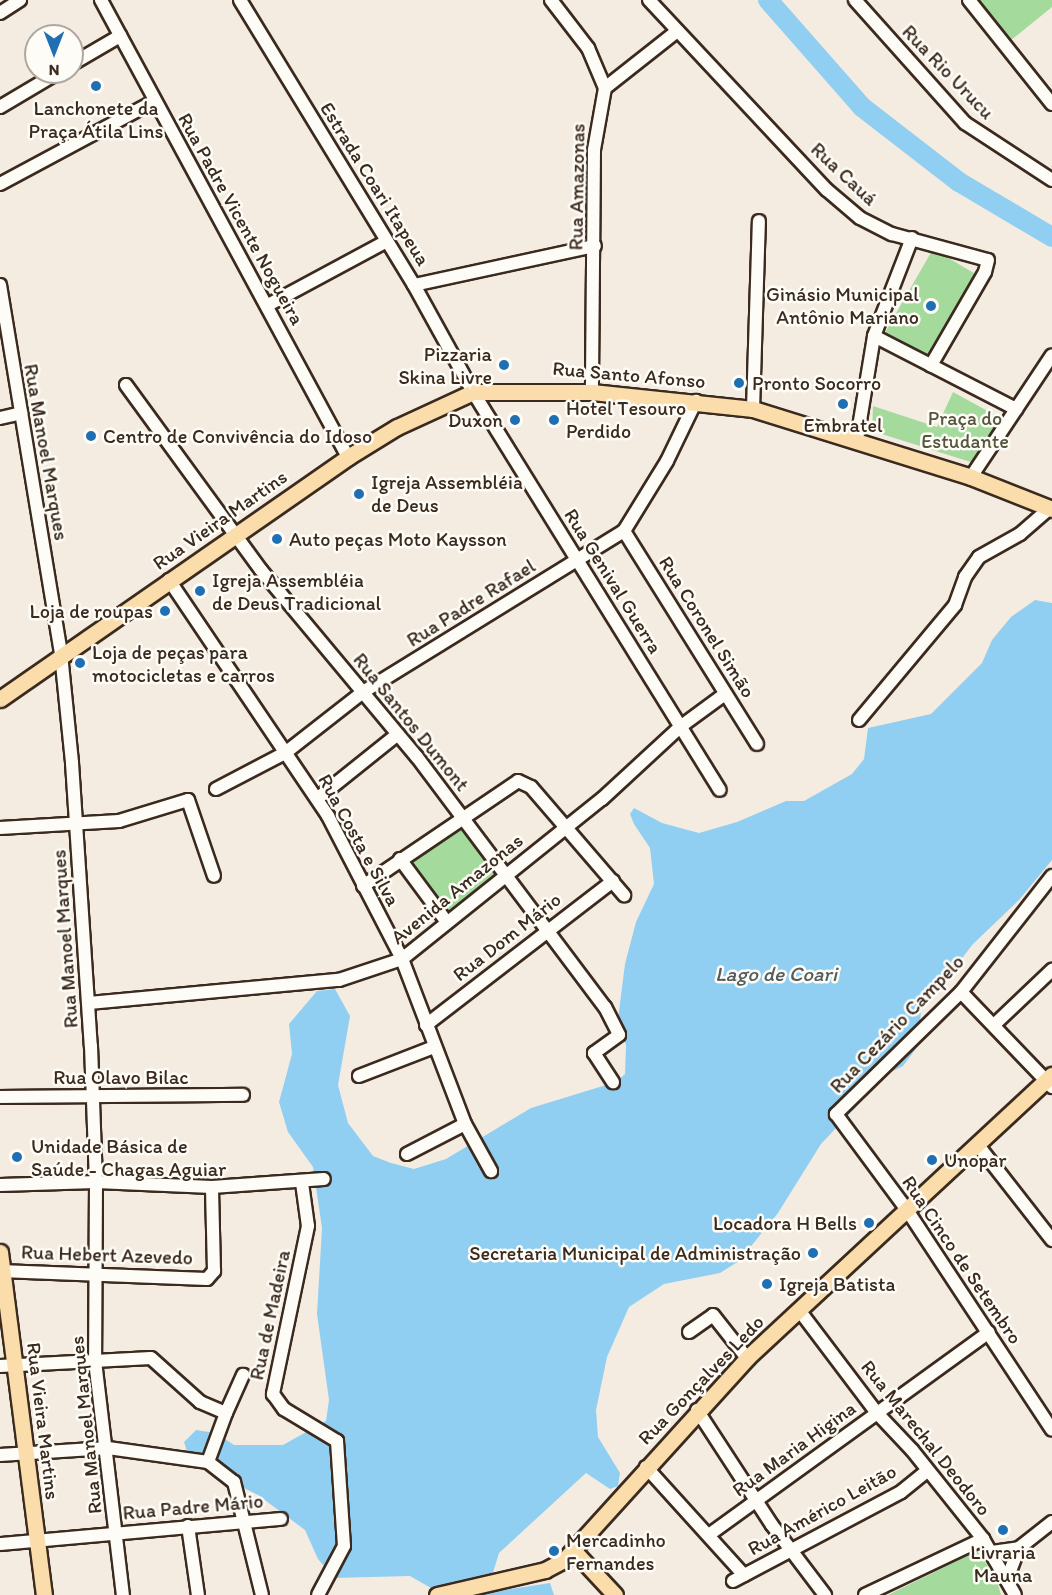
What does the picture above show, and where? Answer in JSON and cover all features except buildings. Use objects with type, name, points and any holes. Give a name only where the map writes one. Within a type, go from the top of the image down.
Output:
[{"type":"main road","name":"Rua Santo Afonso","points":[[473,392],[592,392],[696,401],[753,409],[857,439],[971,477],[1051,508]]},
{"type":"main road","name":"Rua Vieira Martins","points":[[0,699],[61,654],[348,457],[397,427],[473,392]]},
{"type":"main road","name":"Rua Gonçalves Ledo","points":[[437,1595],[545,1570],[574,1551],[697,1410],[747,1359],[978,1144],[1050,1081]]},
{"type":"main road","name":"Rua Vieira Martins","points":[[0,1252],[8,1366],[26,1451],[44,1595]]},
{"type":"main road","points":[[574,1551],[615,1595]]},
{"type":"street","points":[[0,13],[20,0]]},
{"type":"street","name":"Rua Padre Vicente Nogueira","points":[[101,0],[153,102],[268,305],[348,457]]},
{"type":"street","name":"Estrada Coari Itapeua","points":[[240,0],[414,285],[473,392]]},
{"type":"street","points":[[551,0],[588,48],[605,88],[676,32]]},
{"type":"street","name":"Rua Cauá","points":[[649,0],[676,32],[827,190],[880,229],[982,258],[989,265],[931,365]]},
{"type":"street","name":"Rua Rio Urucu","points":[[855,0],[965,123],[1052,180]]},
{"type":"street","points":[[969,0],[1052,104]]},
{"type":"street","points":[[84,57],[120,36]]},
{"type":"street","points":[[0,107],[38,84]]},
{"type":"street","name":"Rua Amazonas","points":[[592,392],[594,150],[605,88]]},
{"type":"street","points":[[0,184],[153,102]]},
{"type":"street","points":[[753,409],[759,221]]},
{"type":"street","points":[[857,439],[874,336],[912,238]]},
{"type":"street","points":[[268,305],[386,242]]},
{"type":"street","points":[[414,285],[595,246]]},
{"type":"street","name":"Rua Manoel Marques","points":[[0,285],[61,654],[77,824],[89,1003],[96,1182],[95,1361],[108,1448],[123,1595]]},
{"type":"street","points":[[874,336],[1016,409]]},
{"type":"street","points":[[971,477],[1052,355]]},
{"type":"street","name":"Rua Santos Dumont","points":[[126,385],[234,534],[462,816],[548,929],[619,1028],[619,1035],[594,1053],[613,1082]]},
{"type":"street","name":"Rua Genival Guerra","points":[[473,392],[720,790]]},
{"type":"street","name":"Rua Padre Rafael","points":[[216,789],[285,753],[363,692],[624,531],[667,461],[696,401]]},
{"type":"street","points":[[0,418],[21,413]]},
{"type":"street","points":[[859,720],[955,605],[965,577],[979,557],[1020,534],[1051,508]]},
{"type":"street","name":"Rua Coronel Simão","points":[[624,531],[758,744]]},
{"type":"street","name":"Rua Costa e Silva","points":[[169,580],[285,753],[318,798],[402,959],[465,1124],[491,1171]]},
{"type":"street","name":"Avenida Amazonas","points":[[89,1003],[339,980],[402,959],[446,921],[567,828],[680,727],[725,694]]},
{"type":"street","points":[[318,798],[398,734]]},
{"type":"street","points":[[363,886],[462,816],[515,782],[525,782],[624,895]]},
{"type":"street","points":[[0,828],[126,820],[188,800],[214,876]]},
{"type":"street","points":[[400,859],[446,921]]},
{"type":"street","name":"Rua Cezário Campelo","points":[[836,1114],[961,992],[1052,876]]},
{"type":"street","name":"Rua Dom Mário","points":[[426,1025],[613,881]]},
{"type":"street","points":[[995,1024],[1052,970]]},
{"type":"street","points":[[961,992],[1050,1081]]},
{"type":"street","points":[[359,1076],[434,1047]]},
{"type":"street","name":"Rua Olavo Bilac","points":[[0,1097],[243,1095]]},
{"type":"street","name":"Rua Cinco de Setembro","points":[[836,1114],[907,1210],[1052,1430]]},
{"type":"street","points":[[407,1154],[465,1124]]},
{"type":"street","points":[[978,1144],[1052,1240]]},
{"type":"street","points":[[0,1185],[96,1182],[212,1187],[302,1183],[324,1179]]},
{"type":"street","name":"Rua de Madeira","points":[[302,1183],[308,1226],[273,1394],[284,1408],[337,1441],[344,1546],[318,1595]]},
{"type":"street","name":"Rua Hebert Azevedo","points":[[1,1271],[94,1273],[148,1279],[211,1276],[212,1187]]},
{"type":"street","name":"Rua Marechal Deodoro","points":[[799,1310],[877,1413],[992,1552],[1015,1595]]},
{"type":"street","points":[[689,1332],[713,1315],[747,1359]]},
{"type":"street","name":"Rua Maria Higina","points":[[710,1534],[989,1332]]},
{"type":"street","points":[[8,1366],[151,1358],[200,1402],[226,1413]]},
{"type":"street","points":[[207,1462],[243,1376]]},
{"type":"street","points":[[697,1410],[756,1500],[825,1595]]},
{"type":"street","points":[[0,1455],[26,1451],[108,1448],[187,1457],[207,1462],[234,1482],[261,1595]]},
{"type":"street","points":[[646,1467],[710,1534]]},
{"type":"street","name":"Rua Américo Leitão","points":[[710,1534],[739,1578],[790,1548],[901,1492],[927,1471]]},
{"type":"street","name":"Rua Padre Mário","points":[[0,1544],[281,1519]]},
{"type":"street","points":[[1006,1579],[1019,1548],[1052,1522]]},
{"type":"street","points":[[188,1526],[198,1595]]},
{"type":"street","points":[[865,1595],[982,1539]]},
{"type":"street","points":[[992,1552],[1019,1548]]},
{"type":"green space","points":[[976,0],[1052,0],[1052,7],[1010,41]]},
{"type":"green space","name":"Ginásio Municipal Antônio Mariano","points":[[933,249],[979,276],[929,362],[883,336]]},
{"type":"green space","name":"Praça do Estudante","points":[[953,392],[1006,421],[974,463],[872,431],[873,406],[937,427]]},
{"type":"green space","points":[[461,821],[501,875],[447,916],[404,860]]},
{"type":"green space","points":[[977,1551],[996,1577],[1001,1595],[888,1595]]},
{"type":"water","name":"Lago de Coari","points":[[1035,600],[1052,603],[1052,860],[1019,900],[973,944],[921,1011],[918,1046],[903,1066],[887,1074],[821,1144],[778,1213],[739,1261],[720,1273],[664,1284],[629,1307],[607,1357],[596,1410],[598,1437],[620,1473],[618,1486],[610,1489],[586,1473],[499,1553],[491,1579],[499,1591],[550,1583],[554,1595],[433,1595],[431,1588],[410,1576],[334,1578],[318,1559],[305,1530],[258,1495],[190,1461],[184,1442],[196,1430],[216,1433],[234,1445],[283,1445],[326,1421],[329,1400],[317,1314],[322,1228],[313,1167],[288,1132],[279,1102],[292,1054],[289,1024],[317,991],[335,989],[350,1016],[338,1085],[348,1123],[373,1156],[391,1163],[414,1169],[446,1159],[531,1108],[616,1082],[625,1074],[626,1045],[618,1019],[625,964],[636,922],[654,884],[650,848],[630,814],[634,808],[662,823],[699,833],[737,822],[786,801],[804,801],[852,774],[864,759],[868,728],[931,714],[982,663],[992,640],[1011,617]]},
{"type":"waterway","points":[[768,0],[862,107],[959,182],[1052,237]]},
{"type":"place","name":"Lanchonete da Praça Átila Lins","points":[[96,86]]},
{"type":"place","name":"Ginásio Municipal Antônio Mariano","points":[[931,306]]},
{"type":"place","name":"Pizzaria Skina Livre","points":[[504,365]]},
{"type":"place","name":"Pronto Socorro","points":[[739,383]]},
{"type":"place","name":"Embratel","points":[[843,404]]},
{"type":"place","name":"Duxon","points":[[515,420]]},
{"type":"place","name":"Hotel Tesouro Perdido","points":[[554,420]]},
{"type":"place","name":"Centro de Convivência do Idoso","points":[[91,436]]},
{"type":"place","name":"Igreja Assembléia de Deus","points":[[359,494]]},
{"type":"place","name":"Auto peças Moto Kaysson","points":[[277,539]]},
{"type":"place","name":"Igreja Assembléia de Deus Tradicional","points":[[200,591]]},
{"type":"place","name":"Loja de roupas","points":[[165,611]]},
{"type":"place","name":"Loja de peças para motocicletas e carros","points":[[80,663]]},
{"type":"place","name":"Unidade Básica de Saúde - Chagas Aguiar","points":[[17,1157]]},
{"type":"place","name":"Unopar","points":[[932,1160]]},
{"type":"place","name":"Locadora H Bells","points":[[869,1223]]},
{"type":"place","name":"Secretaria Municipal de Administração","points":[[813,1253]]},
{"type":"place","name":"Igreja Batista","points":[[767,1284]]},
{"type":"place","name":"Livraria Mauna","points":[[1003,1530]]},
{"type":"place","name":"Mercadinho Fernandes","points":[[554,1551]]}]
